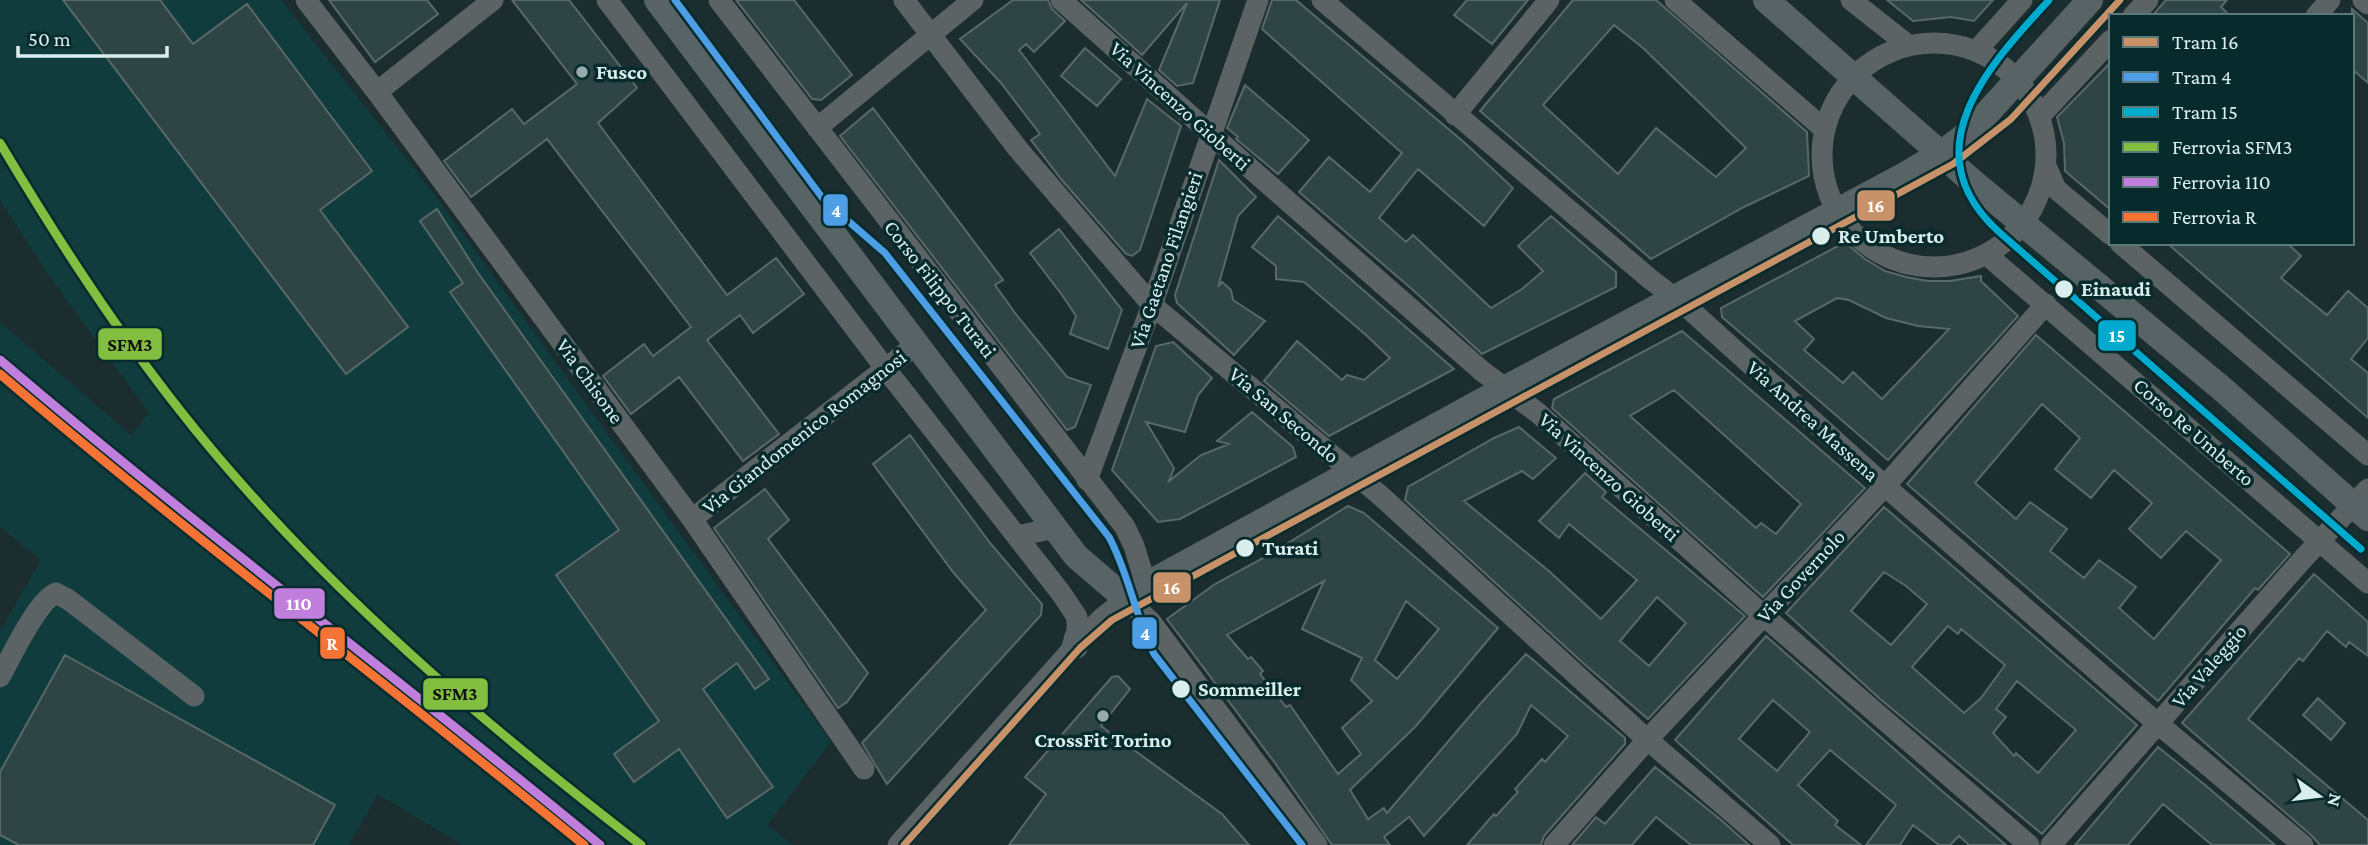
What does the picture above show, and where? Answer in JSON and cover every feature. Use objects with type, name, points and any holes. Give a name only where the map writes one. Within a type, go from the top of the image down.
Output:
[{"type":"main road","points":[[657,0],[1076,556],[1136,597],[1353,471],[1942,153],[1970,132],[2090,0]]},
{"type":"main road","points":[[1766,0],[2024,223],[2363,504]]},
{"type":"street","name":"Via Chisone","points":[[306,0],[692,519],[864,769]]},
{"type":"street","points":[[377,92],[493,0]]},
{"type":"street","points":[[607,0],[884,368],[1075,612],[1079,625],[1076,642]]},
{"type":"street","name":"Corso Filippo Turati","points":[[719,0],[1125,527],[1135,546],[1136,597]]},
{"type":"street","name":"Via San Secondo","points":[[904,0],[1018,149],[1152,305],[1353,471],[1648,739],[1770,845]]},
{"type":"street","points":[[817,128],[973,0]]},
{"type":"street","name":"Via Vincenzo Gioberti","points":[[1062,0],[1210,134],[1482,371],[1548,422],[1764,616],[2029,845]]},
{"type":"street","name":"Via Gaetano Filangieri","points":[[1087,480],[1152,305],[1258,0]]},
{"type":"street","name":"Via Andrea Massena","points":[[1322,0],[1674,298],[1885,486],[2302,845]]},
{"type":"street","points":[[1455,115],[1549,0]]},
{"type":"street","points":[[1675,0],[1824,129]]},
{"type":"street","points":[[1851,0],[1908,45]]},
{"type":"street","points":[[1977,50],[2022,0]]},
{"type":"street","points":[[2135,14],[2148,0]]},
{"type":"street","points":[[2318,14],[2330,0]]},
{"type":"street","points":[[2363,0],[2368,4]]},
{"type":"street","points":[[1943,42],[1977,50],[2004,66],[2018,80],[2031,97],[2040,116],[2046,141],[2046,166],[2034,207],[2024,223],[2007,241],[1987,255],[1954,266],[1920,267],[1887,258],[1856,236],[1829,196],[1824,183],[1821,157],[1829,112],[1852,77],[1877,57],[1908,45],[1943,42]]},
{"type":"street","points":[[2040,116],[2109,42]]},
{"type":"street","points":[[2046,166],[2056,188],[2109,234]]},
{"type":"street","points":[[2122,245],[2368,455]]},
{"type":"street","name":"Corso Re Umberto","points":[[1987,255],[2368,583]]},
{"type":"street","name":"Via Governolo","points":[[1555,845],[1648,739],[1885,486],[2046,304]]},
{"type":"street","name":"Via Giandomenico Romagnosi","points":[[692,519],[917,344]]},
{"type":"street","name":"Via Valeggio","points":[[2051,845],[2320,540],[2363,504]]},
{"type":"street","points":[[1017,536],[1055,528]]},
{"type":"street","points":[[0,677],[39,607],[50,595],[56,593],[69,600],[194,696]]},
{"type":"street","points":[[898,845],[1076,642],[1101,619],[1136,597],[1151,622],[1317,845]]},
{"type":"shaded area","points":[[0,0],[281,0],[433,193],[831,742],[767,825],[793,845],[462,845],[378,794],[349,845],[0,845],[0,631],[41,560],[0,527],[0,322],[131,435],[149,413],[50,277],[0,200]]},
{"type":"building","points":[[63,0],[160,0],[193,44],[247,4],[372,171],[320,210],[408,327],[346,374]]},
{"type":"building","points":[[329,0],[427,0],[438,14],[375,62]]},
{"type":"building","points":[[512,0],[569,0],[637,88],[598,123],[727,295],[776,258],[804,294],[753,333],[740,315],[707,340],[779,434],[743,461],[679,377],[631,414],[603,376],[644,344],[653,356],[691,327],[547,139],[471,197],[444,161],[512,109],[524,124],[577,84]]},
{"type":"building","points":[[736,0],[794,0],[852,75],[821,100],[812,99]]},
{"type":"building","points":[[1013,0],[1048,0],[1052,9],[1065,21],[1034,52],[1026,44],[1019,50],[1115,176],[1147,99],[1181,126],[1140,250],[1132,256],[1126,254],[1061,179],[1031,140],[1040,134],[1001,83],[960,39]]},
{"type":"building","points":[[1081,0],[1220,0],[1193,83],[1177,86],[1159,70],[1187,3],[1142,55]]},
{"type":"building","points":[[1272,0],[1296,0],[1466,144],[1513,188],[1484,226],[1418,169],[1379,218],[1406,242],[1413,235],[1491,308],[1522,289],[1543,271],[1518,246],[1551,216],[1616,272],[1616,287],[1482,354],[1413,290],[1299,192],[1329,157],[1370,192],[1402,153],[1262,29]]},
{"type":"building","points":[[1467,0],[1528,0],[1492,44],[1454,15]]},
{"type":"building","points":[[1573,0],[1656,0],[1807,132],[1809,176],[1744,207],[1651,259],[1480,111]],"holes":[[[1614,25],[1643,48],[1746,148],[1716,177],[1656,128],[1618,174],[1543,105]]]},
{"type":"building","points":[[1887,0],[1993,0],[1974,21],[1951,17],[1913,21]]},
{"type":"building","points":[[2166,0],[2227,0],[2221,7],[2228,14],[2154,14]]},
{"type":"building","points":[[2352,9],[2368,23],[2368,83],[2354,71]]},
{"type":"building","points":[[1085,48],[1121,79],[1097,106],[1061,76]]},
{"type":"building","points":[[2109,64],[2109,208],[2065,171],[2064,143],[2057,117]]},
{"type":"building","points":[[1245,85],[1309,140],[1278,174],[1236,139],[1238,137],[1227,128]]},
{"type":"building","points":[[873,108],[1003,280],[995,285],[1015,313],[1067,377],[1091,385],[1075,427],[1067,430],[840,136]]},
{"type":"building","points":[[1219,160],[1256,197],[1238,216],[1218,287],[1222,282],[1231,290],[1233,300],[1265,321],[1234,355],[1177,303],[1175,295]]},
{"type":"building","points":[[437,209],[478,273],[769,679],[755,689],[737,663],[703,689],[773,787],[727,818],[679,749],[634,782],[614,754],[659,721],[556,575],[619,530],[450,292],[463,283],[420,221]]},
{"type":"building","points":[[1278,216],[1454,369],[1329,436],[1264,381],[1297,341],[1342,380],[1347,375],[1364,380],[1390,358],[1304,282],[1276,279],[1276,266],[1252,247]]},
{"type":"building","points":[[1059,229],[1122,310],[1108,349],[1070,334],[1076,316],[1030,253]]},
{"type":"building","points":[[1841,239],[1885,271],[1906,277],[1950,281],[1981,276],[1981,281],[2018,316],[1888,460],[1722,317],[1721,308],[1838,246]],"holes":[[[1837,298],[1849,300],[1886,318],[1918,326],[1949,329],[1882,399],[1853,372],[1843,383],[1804,350],[1814,339],[1795,321]]]},
{"type":"building","points":[[2169,245],[2289,245],[2301,256],[2281,278],[2327,315],[2348,291],[2368,308],[2368,338],[2351,359],[2368,373],[2368,418]]},
{"type":"building","points":[[1682,331],[1865,488],[1763,597],[1552,408],[1554,399]],"holes":[[[1674,390],[1801,504],[1776,534],[1761,523],[1756,528],[1630,416]]]},
{"type":"building","points":[[2036,335],[2290,554],[2258,590],[2255,588],[2158,701],[1907,484]],"holes":[[[2042,404],[2080,438],[2055,469],[2091,498],[2114,470],[2152,503],[2129,529],[2161,558],[2186,531],[2221,560],[2154,639],[2119,608],[2136,587],[2099,560],[2084,578],[2050,551],[2067,529],[2030,502],[2016,519],[1975,483]]]},
{"type":"building","points":[[1173,342],[1212,378],[1198,395],[1185,432],[1146,422],[1174,468],[1169,481],[1201,455],[1229,444],[1217,441],[1252,412],[1293,447],[1296,457],[1180,519],[1158,522],[1112,470],[1156,346]]},
{"type":"building","points":[[1519,427],[1556,458],[1533,479],[1522,471],[1464,501],[1550,572],[1601,619],[1637,580],[1569,524],[1559,538],[1539,521],[1585,473],[1606,492],[1602,497],[1745,616],[1648,719],[1405,500],[1408,487],[1494,438]],"holes":[[[1657,597],[1686,623],[1649,666],[1620,641]]]},
{"type":"building","points":[[910,435],[990,543],[1042,604],[1041,615],[887,784],[862,743],[986,610],[953,572],[873,464]]},
{"type":"building","points":[[765,489],[789,520],[768,539],[868,673],[847,702],[838,708],[714,528]]},
{"type":"building","points":[[1348,506],[1364,513],[1498,628],[1416,726],[1350,790],[1368,819],[1384,808],[1387,813],[1526,654],[1625,738],[1625,744],[1544,836],[1541,845],[1467,845],[1518,792],[1515,789],[1542,759],[1545,762],[1568,736],[1531,705],[1517,734],[1424,836],[1409,817],[1384,837],[1390,845],[1332,845],[1275,763],[1167,619],[1215,584],[1267,556]],"holes":[[[1324,581],[1302,629],[1362,658],[1351,680],[1372,701],[1342,728],[1361,754],[1338,774],[1290,705],[1286,707],[1260,674],[1263,671],[1251,657],[1248,659],[1227,635]],[[1406,601],[1439,629],[1397,679],[1375,660]]]},
{"type":"building","points":[[1884,507],[2137,725],[2042,834],[1879,698],[1786,613]],"holes":[[[1884,572],[1927,604],[1891,645],[1851,611]],[[1948,626],[1958,634],[1961,629],[2005,665],[1981,698],[1964,713],[1912,667]],[[2017,681],[2076,730],[2038,773],[2016,753],[2014,756],[1993,733],[2006,717],[1996,709]]]},
{"type":"building","points":[[2314,574],[2368,622],[2368,656],[2349,642],[2346,647],[2327,631],[2303,661],[2299,658],[2248,719],[2368,820],[2368,845],[2320,845],[2182,723]]},
{"type":"building","points":[[1766,636],[2006,845],[1969,845],[1959,836],[1950,845],[1939,845],[1913,825],[1900,845],[1866,845],[1896,805],[1830,750],[1798,785],[1838,821],[1835,825],[1861,845],[1793,845],[1675,740]],"holes":[[[1773,700],[1810,732],[1777,771],[1739,739]]]},
{"type":"building","points":[[65,655],[335,805],[313,845],[19,845],[0,835],[0,772]]},
{"type":"building","points":[[1118,676],[1130,689],[1101,726],[1222,814],[1249,845],[1009,845],[1046,794],[1025,777],[1112,677]]},
{"type":"building","points":[[2318,698],[2345,723],[2331,740],[2303,715]]},
{"type":"building","points":[[2158,747],[2275,845],[2212,845],[2163,804],[2128,845],[2075,845]]},
{"type":"building","points":[[1655,767],[1749,845],[1691,845],[1656,817],[1632,845],[1572,845],[1596,817],[1605,824]]},
{"type":"tram line","name":"4","points":[[675,0],[824,200],[885,253],[1109,537],[1154,654],[1302,845]]},
{"type":"tram line","name":"15","points":[[2049,0],[2003,53],[1983,81],[1968,110],[1960,140],[1961,171],[1973,201],[1999,232],[2361,549]]},
{"type":"tram line","name":"16","points":[[904,845],[1080,648],[1112,620],[1953,164],[2011,119],[2120,0]]},
{"type":"rail line","name":"SFM3","points":[[0,143],[55,233],[114,321],[177,406],[245,488],[290,537],[385,631],[536,762],[641,845]]},
{"type":"rail line","name":"110","points":[[0,360],[600,845]]},
{"type":"rail line","name":"R","points":[[0,374],[144,494],[584,845]]},
{"type":"place","name":"Fusco","points":[[582,72]]},
{"type":"place","name":"Re Umberto","points":[[1821,236]]},
{"type":"place","name":"Einaudi","points":[[2064,289]]},
{"type":"place","name":"Turati","points":[[1245,548]]},
{"type":"place","name":"Sommeiller","points":[[1181,689]]},
{"type":"place","name":"CrossFit Torino","points":[[1103,716]]}]
